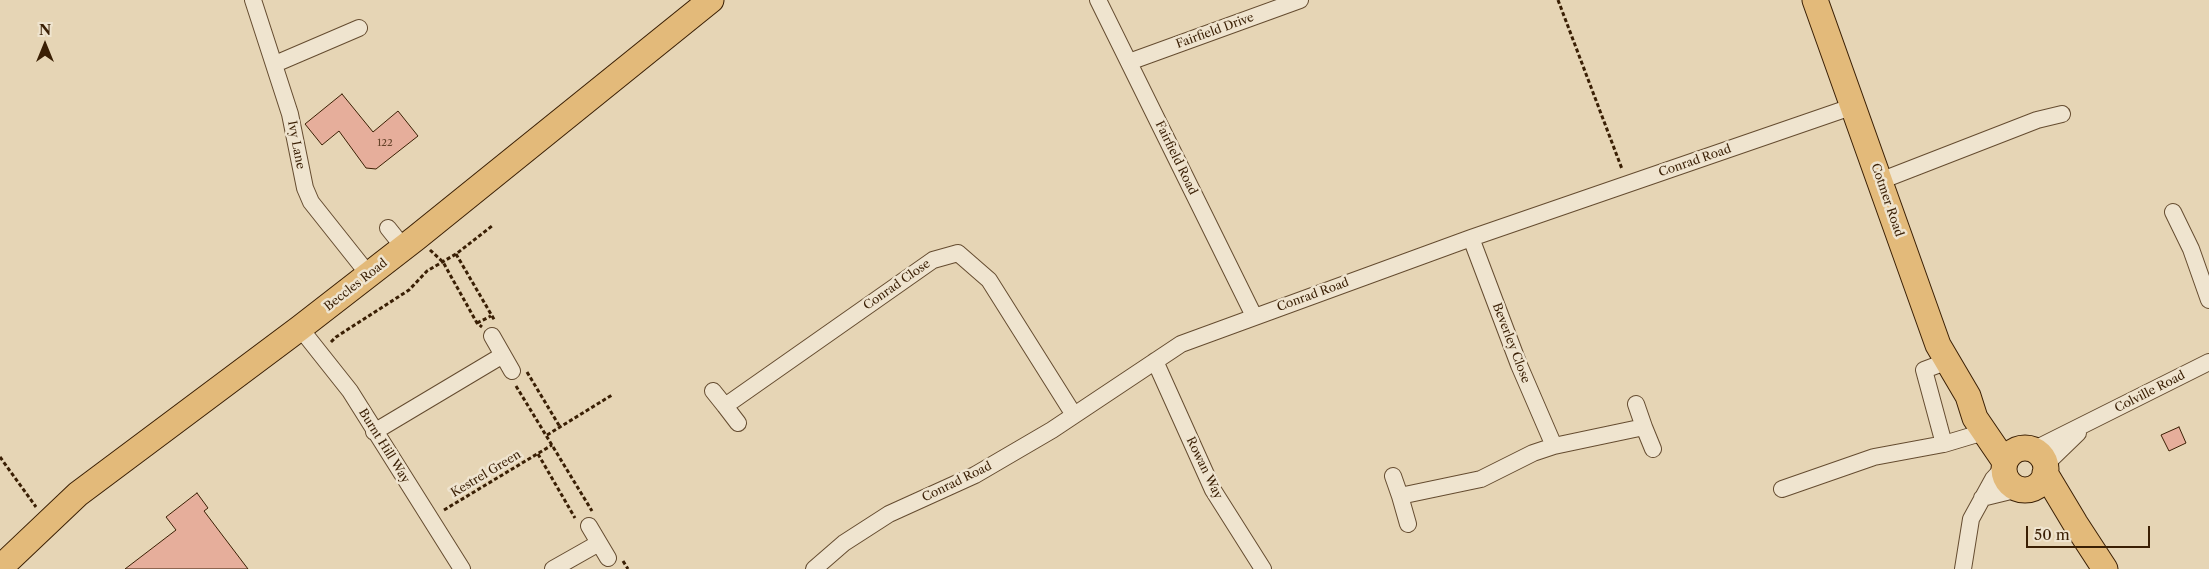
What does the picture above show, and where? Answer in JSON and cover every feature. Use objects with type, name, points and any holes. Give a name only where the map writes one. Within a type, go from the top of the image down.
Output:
[{"type":"highway","name":"Beccles Road","points":[[0,568],[78,494],[404,248],[712,0]]},
{"type":"highway","name":"Cotmer Road","points":[[1815,0],[1938,345],[1968,396],[1976,418],[2005,464]]},
{"type":"highway","name":"Cotmer Road","points":[[1968,396],[1998,427],[2038,460]]},
{"type":"highway","points":[[2075,523],[2008,481],[2004,471],[2005,464],[2011,454],[2017,450],[2038,460],[2105,569]]},
{"type":"highway","points":[[2021,489],[2038,485],[2038,460]]},
{"type":"street","name":"Ivy Lane","points":[[253,0],[290,114],[305,188],[311,202],[369,275]]},
{"type":"street","name":"Fairfield Road","points":[[1098,0],[1254,316]]},
{"type":"street","name":"Fairfield Drive","points":[[1129,62],[1300,0]]},
{"type":"street","points":[[275,64],[359,28]]},
{"type":"street","name":"Conrad Road","points":[[816,569],[844,543],[889,514],[975,475],[1052,430],[1181,344],[1472,238],[1854,106]]},
{"type":"street","points":[[1880,181],[2028,124],[2062,114]]},
{"type":"street","points":[[2173,212],[2191,249],[2209,300]]},
{"type":"street","points":[[388,228],[404,248]]},
{"type":"street","name":"Beverley Close","points":[[1472,238],[1519,365],[1554,446]]},
{"type":"street","name":"Conrad Close","points":[[726,406],[933,260],[958,253],[989,280],[1074,415]]},
{"type":"street","name":"Burnt Hill Way","points":[[300,328],[350,391],[374,432],[462,569]]},
{"type":"street","points":[[492,336],[512,370]]},
{"type":"street","points":[[374,432],[503,355]]},
{"type":"street","points":[[1944,444],[1924,370],[1948,361]]},
{"type":"street","name":"Rowan Way","points":[[1155,362],[1213,490],[1264,569]]},
{"type":"street","name":"Colville Road","points":[[2038,460],[2091,422],[2209,362]]},
{"type":"street","points":[[712,391],[738,423]]},
{"type":"street","points":[[1636,404],[1653,449]]},
{"type":"street","name":"Colville Road","points":[[2038,460],[2048,462],[2091,422]]},
{"type":"street","points":[[1400,496],[1481,479],[1533,453],[1554,446],[1644,427]]},
{"type":"street","points":[[1782,489],[1874,457],[1944,444],[1984,432]]},
{"type":"street","points":[[1963,569],[1971,518],[1993,479],[2005,464]]},
{"type":"street","points":[[1393,476],[1408,524]]},
{"type":"street","points":[[1982,498],[2021,489]]},
{"type":"street","points":[[588,522],[599,543],[615,558]]},
{"type":"street","points":[[553,569],[599,543]]},
{"type":"path","points":[[1558,0],[1628,184]]},
{"type":"path","points":[[321,355],[336,337],[409,290],[427,271],[456,254],[492,226]]},
{"type":"path","points":[[443,262],[477,323],[492,316],[456,254]]},
{"type":"path","points":[[517,387],[552,444],[588,522]]},
{"type":"path","points":[[547,435],[612,395]]},
{"type":"path","name":"Kestrel Green","points":[[444,510],[552,444]]},
{"type":"path","points":[[538,454],[588,522]]},
{"type":"path","points":[[0,457],[47,523]]},
{"type":"path","points":[[615,558],[626,568]]},
{"type":"building","points":[[342,94],[373,132],[398,111],[418,136],[376,169],[366,168],[339,131],[322,145],[305,124]]},
{"type":"building","points":[[2179,427],[2186,443],[2169,451],[2161,435]]},
{"type":"building","points":[[197,493],[208,508],[204,511],[248,569],[125,569],[176,530],[166,517]]}]
